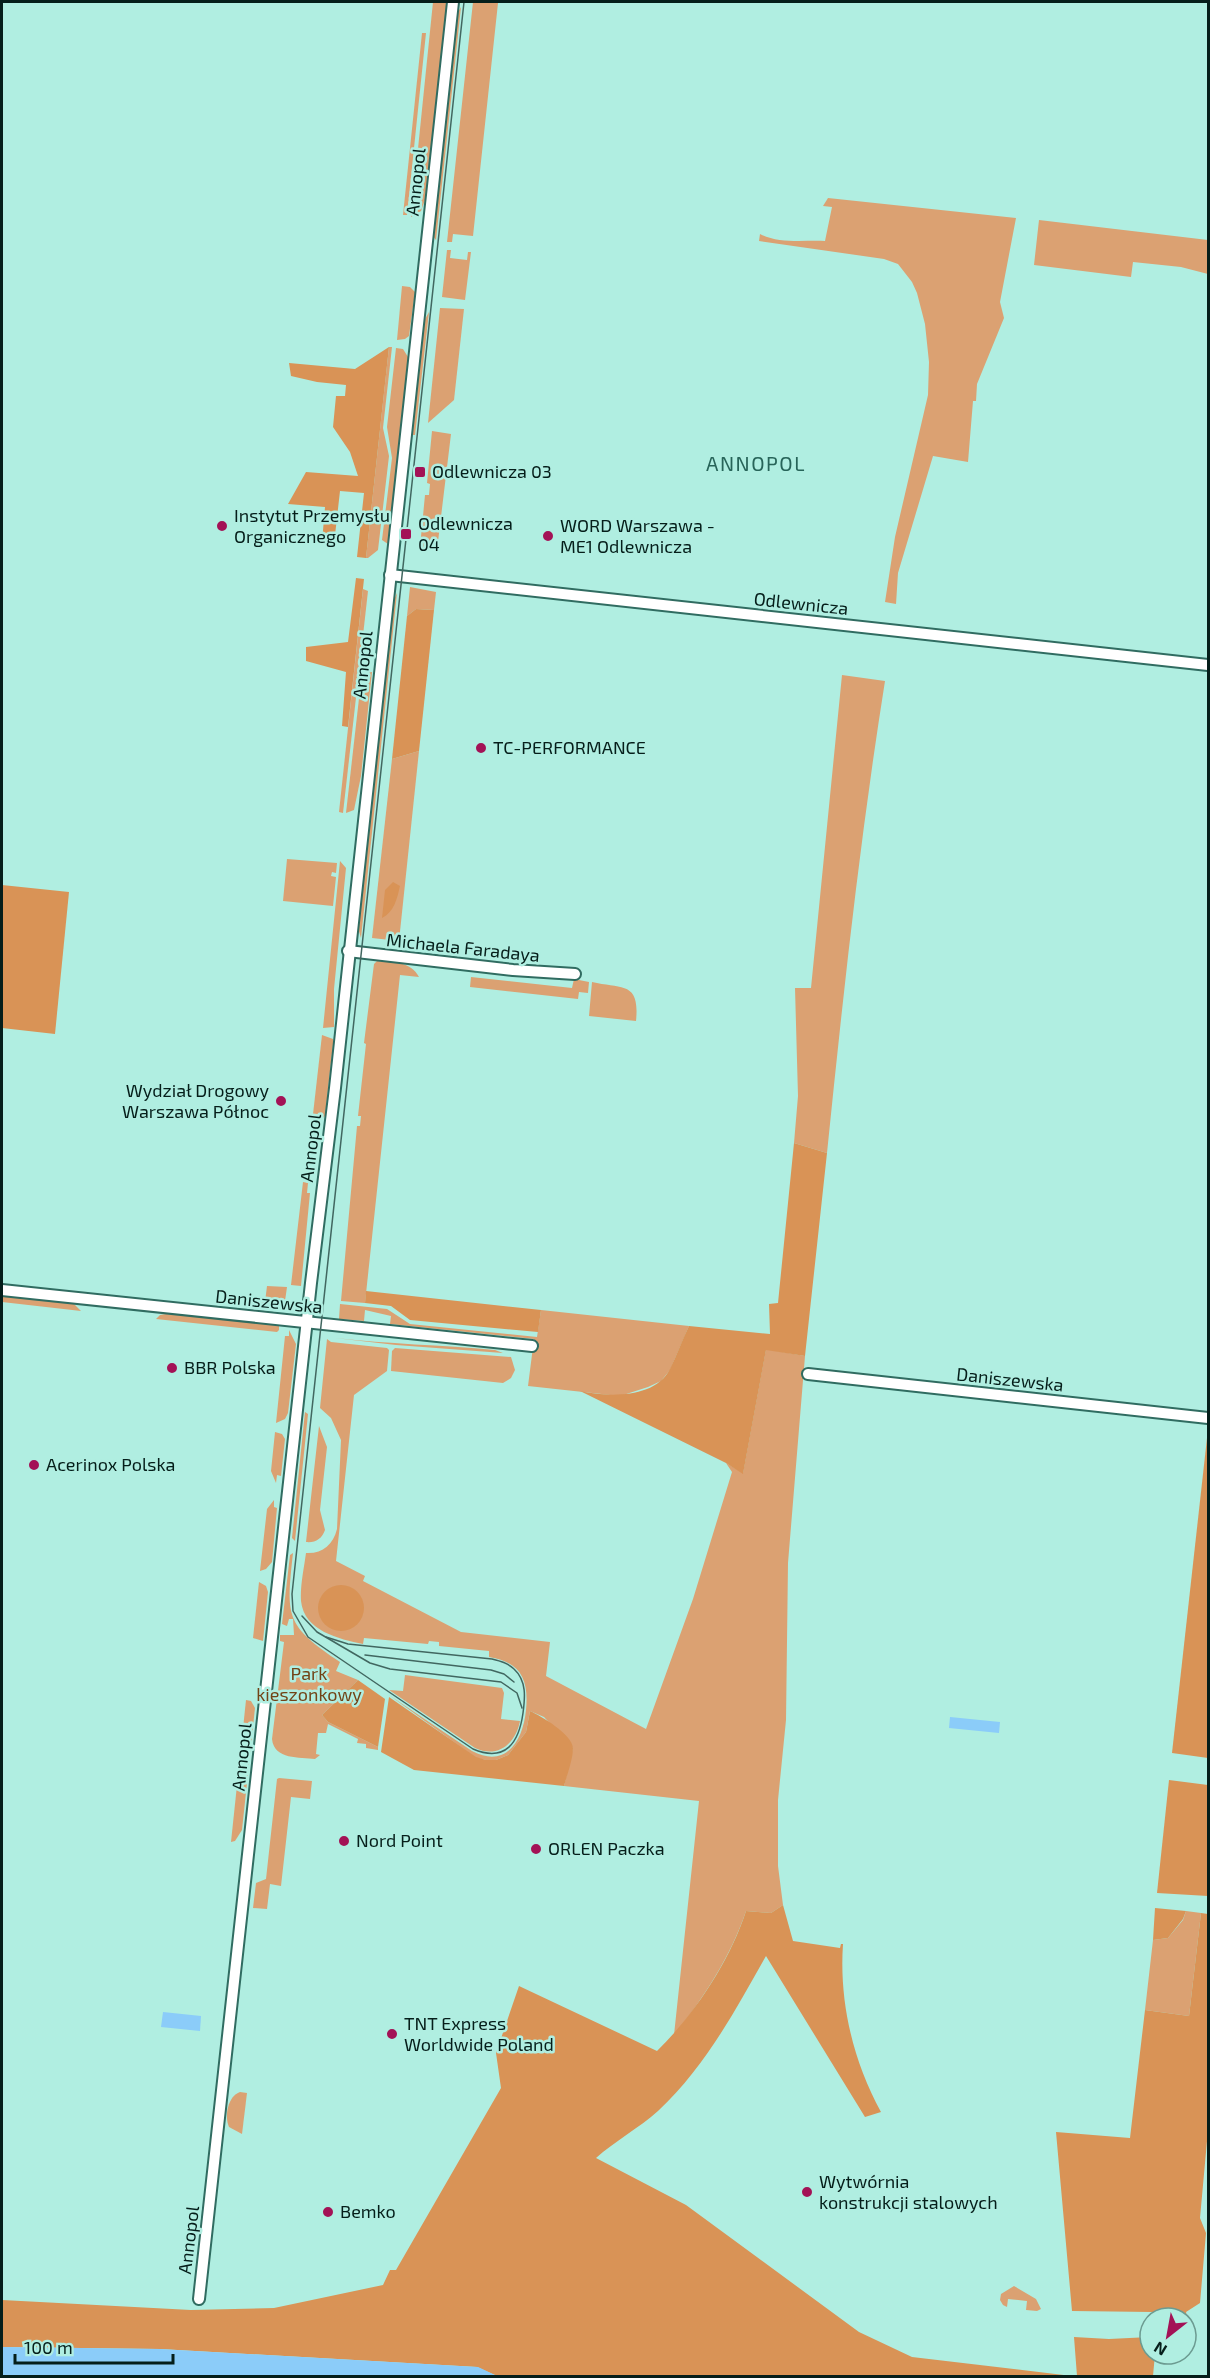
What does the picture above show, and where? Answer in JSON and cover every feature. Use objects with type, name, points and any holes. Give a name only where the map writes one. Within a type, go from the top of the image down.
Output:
[{"type":"street","name":"Annopol","points":[[199,2299],[453,2]]},
{"type":"street","name":"Odlewnicza","points":[[390,575],[1209,665]]},
{"type":"street","name":"Michaela Faradaya","points":[[348,951],[513,970],[575,974]]},
{"type":"street","name":"Daniszewska","points":[[2,1290],[532,1346]]},
{"type":"street","name":"Daniszewska","points":[[807,1374],[1209,1419]]},
{"type":"green space","points":[[433,2],[447,2],[425,200],[421,211],[411,217]]},
{"type":"green space","points":[[473,2],[498,3],[473,236],[453,234],[452,242],[447,242]]},
{"type":"green space","points":[[461,7],[436,240],[433,236],[458,12]]},
{"type":"green space","points":[[422,33],[426,33],[407,215],[403,215]]},
{"type":"green space","points":[[828,198],[1016,218],[1000,302],[1004,318],[977,384],[976,401],[973,401],[968,462],[933,456],[898,573],[896,604],[885,602],[895,537],[928,395],[929,362],[925,324],[917,293],[912,282],[898,264],[884,259],[759,241],[760,234],[783,240],[825,241],[832,207],[823,206]]},
{"type":"green space","points":[[1039,220],[1208,240],[1208,274],[1181,267],[1133,262],[1131,277],[1034,265]]},
{"type":"green space","points":[[447,250],[451,250],[450,258],[467,260],[468,252],[471,252],[465,300],[442,297]]},
{"type":"green space","points":[[402,286],[410,287],[415,292],[409,336],[397,340]]},
{"type":"green space","points":[[440,308],[464,309],[454,400],[428,423]]},
{"type":"green space","points":[[429,312],[415,435],[410,435],[424,321]]},
{"type":"green space","points":[[389,347],[392,347],[383,428],[389,456],[378,550],[366,558]]},
{"type":"green space","points":[[396,348],[403,349],[408,357],[388,544],[382,540],[392,458],[387,427]]},
{"type":"green space","points":[[432,431],[451,434],[437,550],[429,549],[429,543],[424,543],[424,548],[420,547],[425,495],[429,495],[430,484],[427,483]]},
{"type":"green space","points":[[410,587],[436,592],[434,610],[416,609],[407,616]]},
{"type":"green space","points":[[363,589],[368,591],[343,813],[339,812]]},
{"type":"green space","points":[[397,593],[361,938],[358,928],[393,602]]},
{"type":"green space","points":[[362,672],[372,672],[361,776],[354,810],[346,813]]},
{"type":"green space","points":[[842,675],[885,681],[860,858],[827,1153],[794,1143],[798,1096],[795,988],[811,988]]},
{"type":"green space","points":[[419,751],[399,941],[372,938],[392,759]]},
{"type":"green space","points":[[287,859],[337,863],[336,873],[332,872],[331,876],[336,877],[333,906],[283,901]]},
{"type":"green space","points":[[340,861],[346,868],[334,989],[334,1027],[323,1028]]},
{"type":"green space","points":[[377,961],[406,965],[419,977],[400,975],[365,1303],[341,1301],[357,1126],[360,1126],[361,1116],[358,1116],[366,1044],[364,1043],[374,964]]},
{"type":"green space","points":[[471,977],[572,988],[574,979],[589,982],[588,993],[579,992],[578,999],[470,987]]},
{"type":"green space","points":[[592,982],[620,987],[632,993],[635,999],[636,1021],[589,1016]]},
{"type":"green space","points":[[322,1035],[333,1039],[325,1116],[318,1122],[312,1123]]},
{"type":"green space","points":[[303,1182],[308,1183],[307,1193],[310,1193],[301,1286],[291,1285]]},
{"type":"green space","points":[[267,1286],[287,1287],[285,1301],[281,1306],[231,1299],[265,1302]]},
{"type":"green space","points":[[2,1296],[74,1304],[81,1311],[2,1302]]},
{"type":"green space","points":[[340,1304],[387,1309],[410,1324],[537,1337],[541,1310],[689,1326],[670,1370],[661,1381],[620,1396],[528,1386],[534,1339],[390,1324],[391,1316],[365,1310],[364,1321],[339,1319]]},
{"type":"green space","points":[[166,1314],[279,1325],[279,1330],[277,1332],[156,1319]]},
{"type":"green space","points":[[289,1330],[296,1344],[288,1413],[285,1419],[276,1423],[285,1336],[289,1336]]},
{"type":"green space","points":[[335,1338],[495,1350],[503,1353],[396,1345]]},
{"type":"green space","points":[[327,1339],[331,1342],[389,1350],[387,1371],[354,1395],[336,1561],[365,1576],[363,1581],[461,1632],[550,1642],[546,1676],[646,1729],[693,1599],[732,1472],[726,1463],[743,1473],[766,1349],[805,1356],[788,1563],[786,1720],[778,1800],[778,1866],[783,1905],[771,1913],[746,1911],[740,1928],[715,1976],[674,2035],[699,1801],[564,1786],[573,1748],[544,1717],[530,1711],[526,1732],[508,1755],[496,1760],[476,1758],[389,1695],[472,1751],[494,1757],[511,1749],[517,1741],[524,1721],[526,1690],[521,1674],[516,1668],[500,1659],[489,1657],[489,1651],[439,1646],[439,1642],[429,1641],[428,1644],[364,1638],[363,1644],[344,1639],[324,1632],[309,1620],[304,1611],[301,1589],[306,1553],[317,1552],[330,1544],[337,1529],[341,1440],[331,1418],[320,1408]]},
{"type":"green space","points":[[395,1348],[511,1357],[515,1370],[511,1378],[503,1383],[391,1371],[392,1351]]},
{"type":"green space","points":[[305,1412],[308,1414],[295,1541],[292,1538]]},
{"type":"green space","points":[[319,1426],[327,1447],[320,1510],[325,1530],[318,1540],[306,1542]]},
{"type":"green space","points":[[275,1432],[282,1434],[285,1439],[281,1476],[277,1475],[276,1483],[271,1471]]},
{"type":"green space","points":[[274,1500],[274,1507],[277,1508],[272,1562],[266,1569],[260,1571],[267,1509]]},
{"type":"green space","name":"Park kieszonkowy","points":[[293,1553],[290,1606],[293,1618],[308,1638],[340,1662],[336,1671],[358,1680],[322,1715],[328,1722],[378,1747],[378,1750],[366,1748],[366,1744],[357,1743],[358,1739],[328,1724],[326,1733],[318,1733],[316,1754],[320,1755],[315,1759],[289,1756],[277,1751],[274,1746],[272,1739],[284,1642],[280,1641],[280,1635],[294,1635],[293,1619],[289,1619],[287,1626],[282,1624],[290,1555]]},
{"type":"green space","points":[[259,1582],[266,1586],[268,1592],[263,1641],[253,1638]]},
{"type":"green space","points":[[405,1675],[502,1688],[504,1693],[501,1719],[520,1721],[515,1736],[505,1747],[498,1750],[491,1752],[475,1748],[389,1690],[403,1691]]},
{"type":"green space","points":[[246,1700],[251,1701],[255,1708],[242,1830],[235,1841],[231,1842]]},
{"type":"green space","points":[[277,1779],[312,1781],[310,1799],[291,1797],[281,1886],[270,1884],[267,1909],[253,1908],[256,1883],[266,1879]]},
{"type":"green space","points":[[1186,1911],[1201,1913],[1189,2016],[1145,2010],[1153,1940],[1168,1938],[1183,1920]]},
{"type":"green space","points":[[240,2092],[247,2093],[242,2134],[229,2127],[227,2117],[230,2102]]},
{"type":"green space","points":[[1014,2286],[1036,2299],[1041,2309],[1026,2310],[1027,2301],[1008,2299],[1007,2307],[1003,2305],[1000,2300],[1001,2294]]},
{"type":"shaded area","points":[[389,347],[366,558],[357,557],[364,493],[340,491],[334,544],[322,542],[325,507],[288,504],[306,472],[358,476],[350,452],[333,427],[336,396],[345,396],[346,385],[291,376],[289,363],[355,369]]},
{"type":"shaded area","points":[[356,578],[364,579],[348,727],[342,726],[346,672],[306,661],[306,647],[348,642]]},
{"type":"shaded area","points":[[416,609],[434,610],[419,751],[392,759],[407,616]]},
{"type":"shaded area","points":[[393,882],[400,886],[398,896],[392,909],[382,918],[385,890]]},
{"type":"shaded area","points":[[2,885],[69,892],[55,1034],[2,1028]]},
{"type":"shaded area","points":[[794,1143],[827,1153],[805,1356],[766,1350],[743,1474],[726,1463],[580,1391],[616,1395],[630,1394],[653,1386],[663,1379],[670,1369],[689,1326],[770,1334],[769,1304],[778,1303]]},
{"type":"shaded area","points":[[366,1291],[541,1310],[538,1332],[410,1320],[391,1306],[365,1303]]},
{"type":"shaded area","points":[[1208,1429],[1208,1758],[1172,1753]]},
{"type":"shaded area","points":[[341,1585],[357,1592],[364,1608],[357,1624],[341,1631],[325,1624],[318,1608],[325,1592]]},
{"type":"shaded area","points":[[358,1680],[385,1699],[378,1747],[328,1722],[322,1715]]},
{"type":"shaded area","points":[[389,1697],[476,1757],[486,1760],[496,1760],[508,1755],[526,1732],[530,1711],[535,1713],[567,1737],[573,1748],[564,1786],[414,1770],[381,1752]]},
{"type":"shaded area","points":[[1169,1780],[1208,1785],[1208,1896],[1157,1893]]},
{"type":"shaded area","points":[[783,1905],[793,1941],[840,1948],[843,1944],[843,1988],[850,2031],[871,2093],[881,2112],[865,2117],[766,1956],[718,2038],[675,2094],[658,2111],[596,2158],[686,2205],[859,2332],[912,2357],[1072,2376],[497,2376],[477,2367],[160,2349],[2,2347],[2,2300],[191,2310],[274,2308],[383,2285],[390,2270],[396,2270],[501,2088],[496,2053],[519,1986],[657,2051],[684,2021],[721,1968],[746,1911],[771,1913]]},
{"type":"shaded area","points":[[1155,1908],[1186,1911],[1183,1919],[1168,1938],[1153,1940]]},
{"type":"shaded area","points":[[1201,1913],[1208,1914],[1208,2130],[1200,2218],[1206,2233],[1200,2303],[1195,2306],[1138,2306],[1138,2312],[1072,2311],[1056,2132],[1130,2138],[1145,2010],[1189,2016]]},
{"type":"shaded area","points":[[1074,2337],[1138,2338],[1138,2366],[1154,2366],[1153,2376],[1077,2376]]},
{"type":"water","points":[[950,1717],[1000,1722],[999,1733],[949,1728]]},
{"type":"water","points":[[163,2012],[201,2016],[200,2031],[161,2027]]},
{"type":"water","points":[[2,2347],[160,2349],[478,2367],[497,2376],[2,2376]]},
{"type":"tram line","points":[[326,1637],[348,1644],[492,1659],[507,1664],[518,1674],[524,1690],[521,1723],[514,1741],[509,1747],[494,1753],[484,1753],[473,1749],[308,1637],[293,1611],[292,1594],[464,2]]},
{"type":"tram line","points":[[302,1616],[317,1632],[370,1663],[390,1669],[501,1682],[517,1693],[522,1708]]},
{"type":"tram line","points":[[365,1655],[491,1670],[504,1674],[514,1682]]},
{"type":"place","name":"Odlewnicza 03","points":[[420,472]]},
{"type":"place","name":"Instytut Przemysłu Organicznego","points":[[222,526]]},
{"type":"place","name":"Odlewnicza 04","points":[[406,534]]},
{"type":"place","name":"WORD Warszawa - ME1 Odlewnicza","points":[[548,536]]},
{"type":"place","name":"TC-PERFORMANCE","points":[[481,748]]},
{"type":"place","name":"Wydział Drogowy Warszawa Północ","points":[[281,1101]]},
{"type":"place","name":"BBR Polska","points":[[172,1368]]},
{"type":"place","name":"Acerinox Polska","points":[[34,1465]]},
{"type":"place","name":"Nord Point","points":[[344,1841]]},
{"type":"place","name":"ORLEN Paczka","points":[[536,1849]]},
{"type":"place","name":"TNT Express Worldwide Poland","points":[[392,2034]]},
{"type":"place","name":"Wytwórnia konstrukcji stalowych","points":[[807,2192]]},
{"type":"place","name":"Bemko","points":[[328,2212]]},
{"type":"district","name":"ANNOPOL","points":[[756,464]]}]
